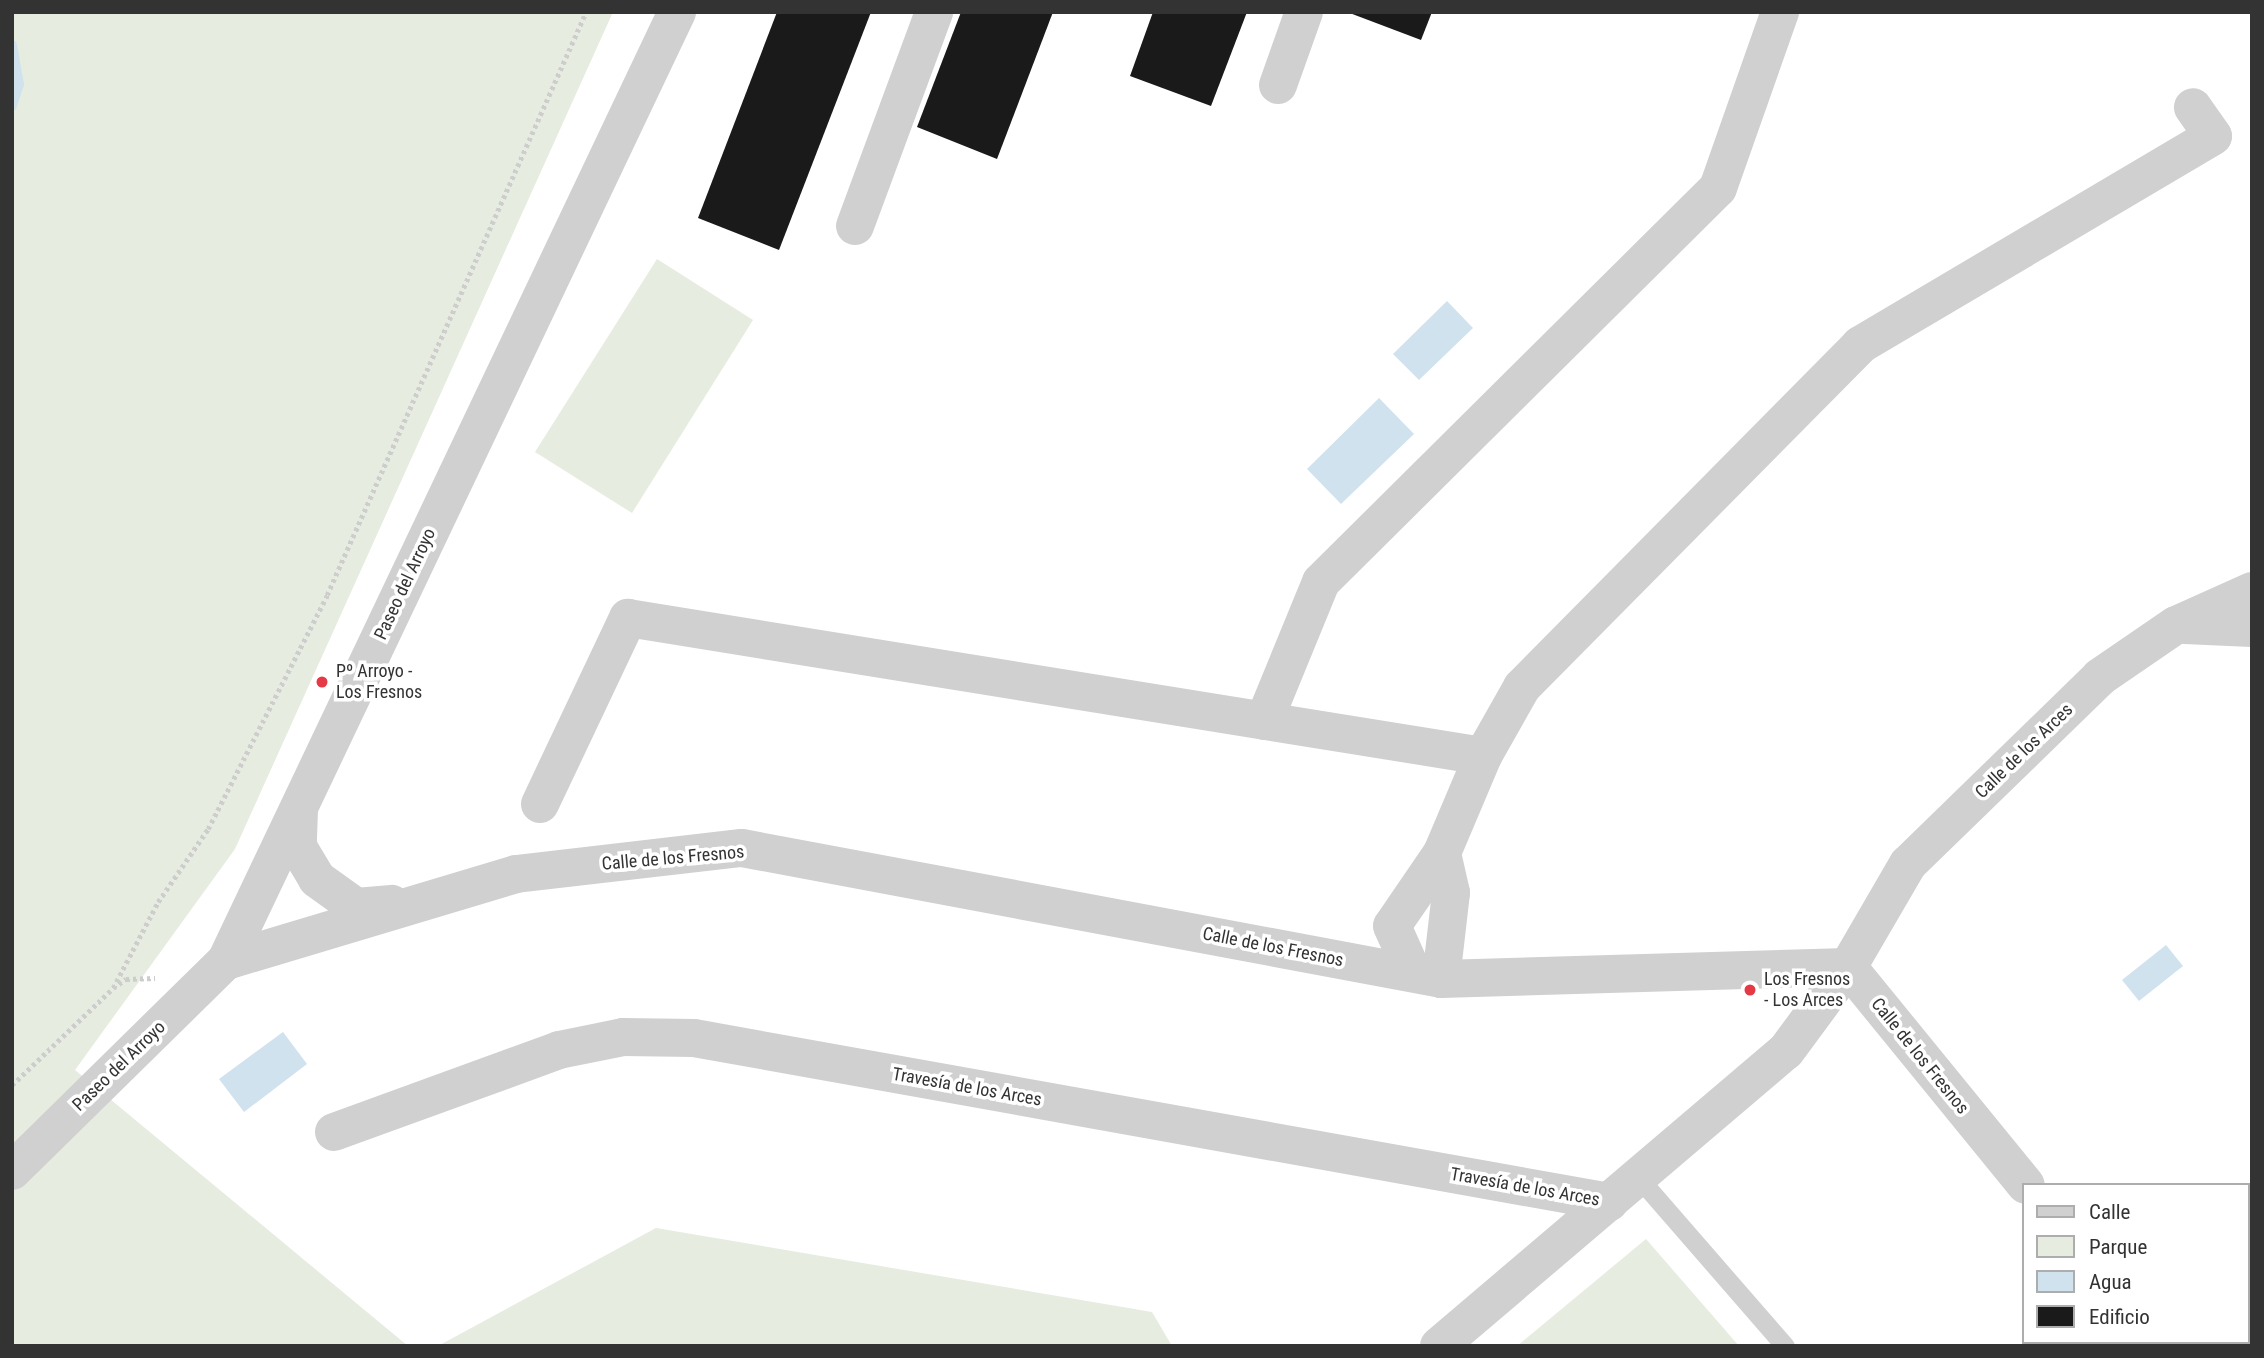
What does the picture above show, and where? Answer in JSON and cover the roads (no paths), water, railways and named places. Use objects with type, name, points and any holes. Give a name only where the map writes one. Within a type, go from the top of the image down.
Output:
[{"type":"street","name":"Paseo del Arroyo","points":[[12,1171],[226,961],[677,12]]},
{"type":"street","points":[[855,226],[934,12]]},
{"type":"street","points":[[1278,85],[1304,12]]},
{"type":"street","points":[[1264,720],[1321,582],[1718,188],[1780,12]]},
{"type":"street","points":[[1427,976],[1392,926],[1442,853],[1483,756],[1522,687],[1860,345],[2213,136],[2193,107]]},
{"type":"street","name":"Calle de los Arces","points":[[1439,1346],[1786,1051],[1848,967],[1908,864],[2100,677],[2176,625],[2252,591]]},
{"type":"street","points":[[540,804],[628,618],[1483,756]]},
{"type":"street","points":[[2176,625],[2252,628]]},
{"type":"street","name":"Calle de los Fresnos","points":[[299,809],[298,847],[327,886],[356,907],[428,900]]},
{"type":"street","name":"Calle de los Fresnos","points":[[226,961],[516,874],[742,848],[1427,976],[1848,967],[2024,1183]]},
{"type":"street","points":[[1427,976],[1451,893],[1442,853]]},
{"type":"street","name":"Travesía de los Arces","points":[[334,1132],[559,1050],[623,1037],[694,1038],[1609,1202]]},
{"type":"lane","points":[[1638,1177],[1785,1346]]},
{"type":"water","points":[[1447,301],[1473,328],[1419,380],[1393,354]]},
{"type":"water","points":[[1379,398],[1414,434],[1341,504],[1307,469]]},
{"type":"water","points":[[2166,945],[2183,966],[2139,1001],[2122,980]]},
{"type":"water","points":[[283,1032],[307,1064],[244,1112],[219,1079]]},
{"type":"waterway","points":[[12,45],[19,84],[12,106]]},
{"type":"place","name":"Pº Arroyo - Los Fresnos","points":[[322,682]]},
{"type":"place","name":"Los Fresnos - Los Arces","points":[[1750,990]]}]
